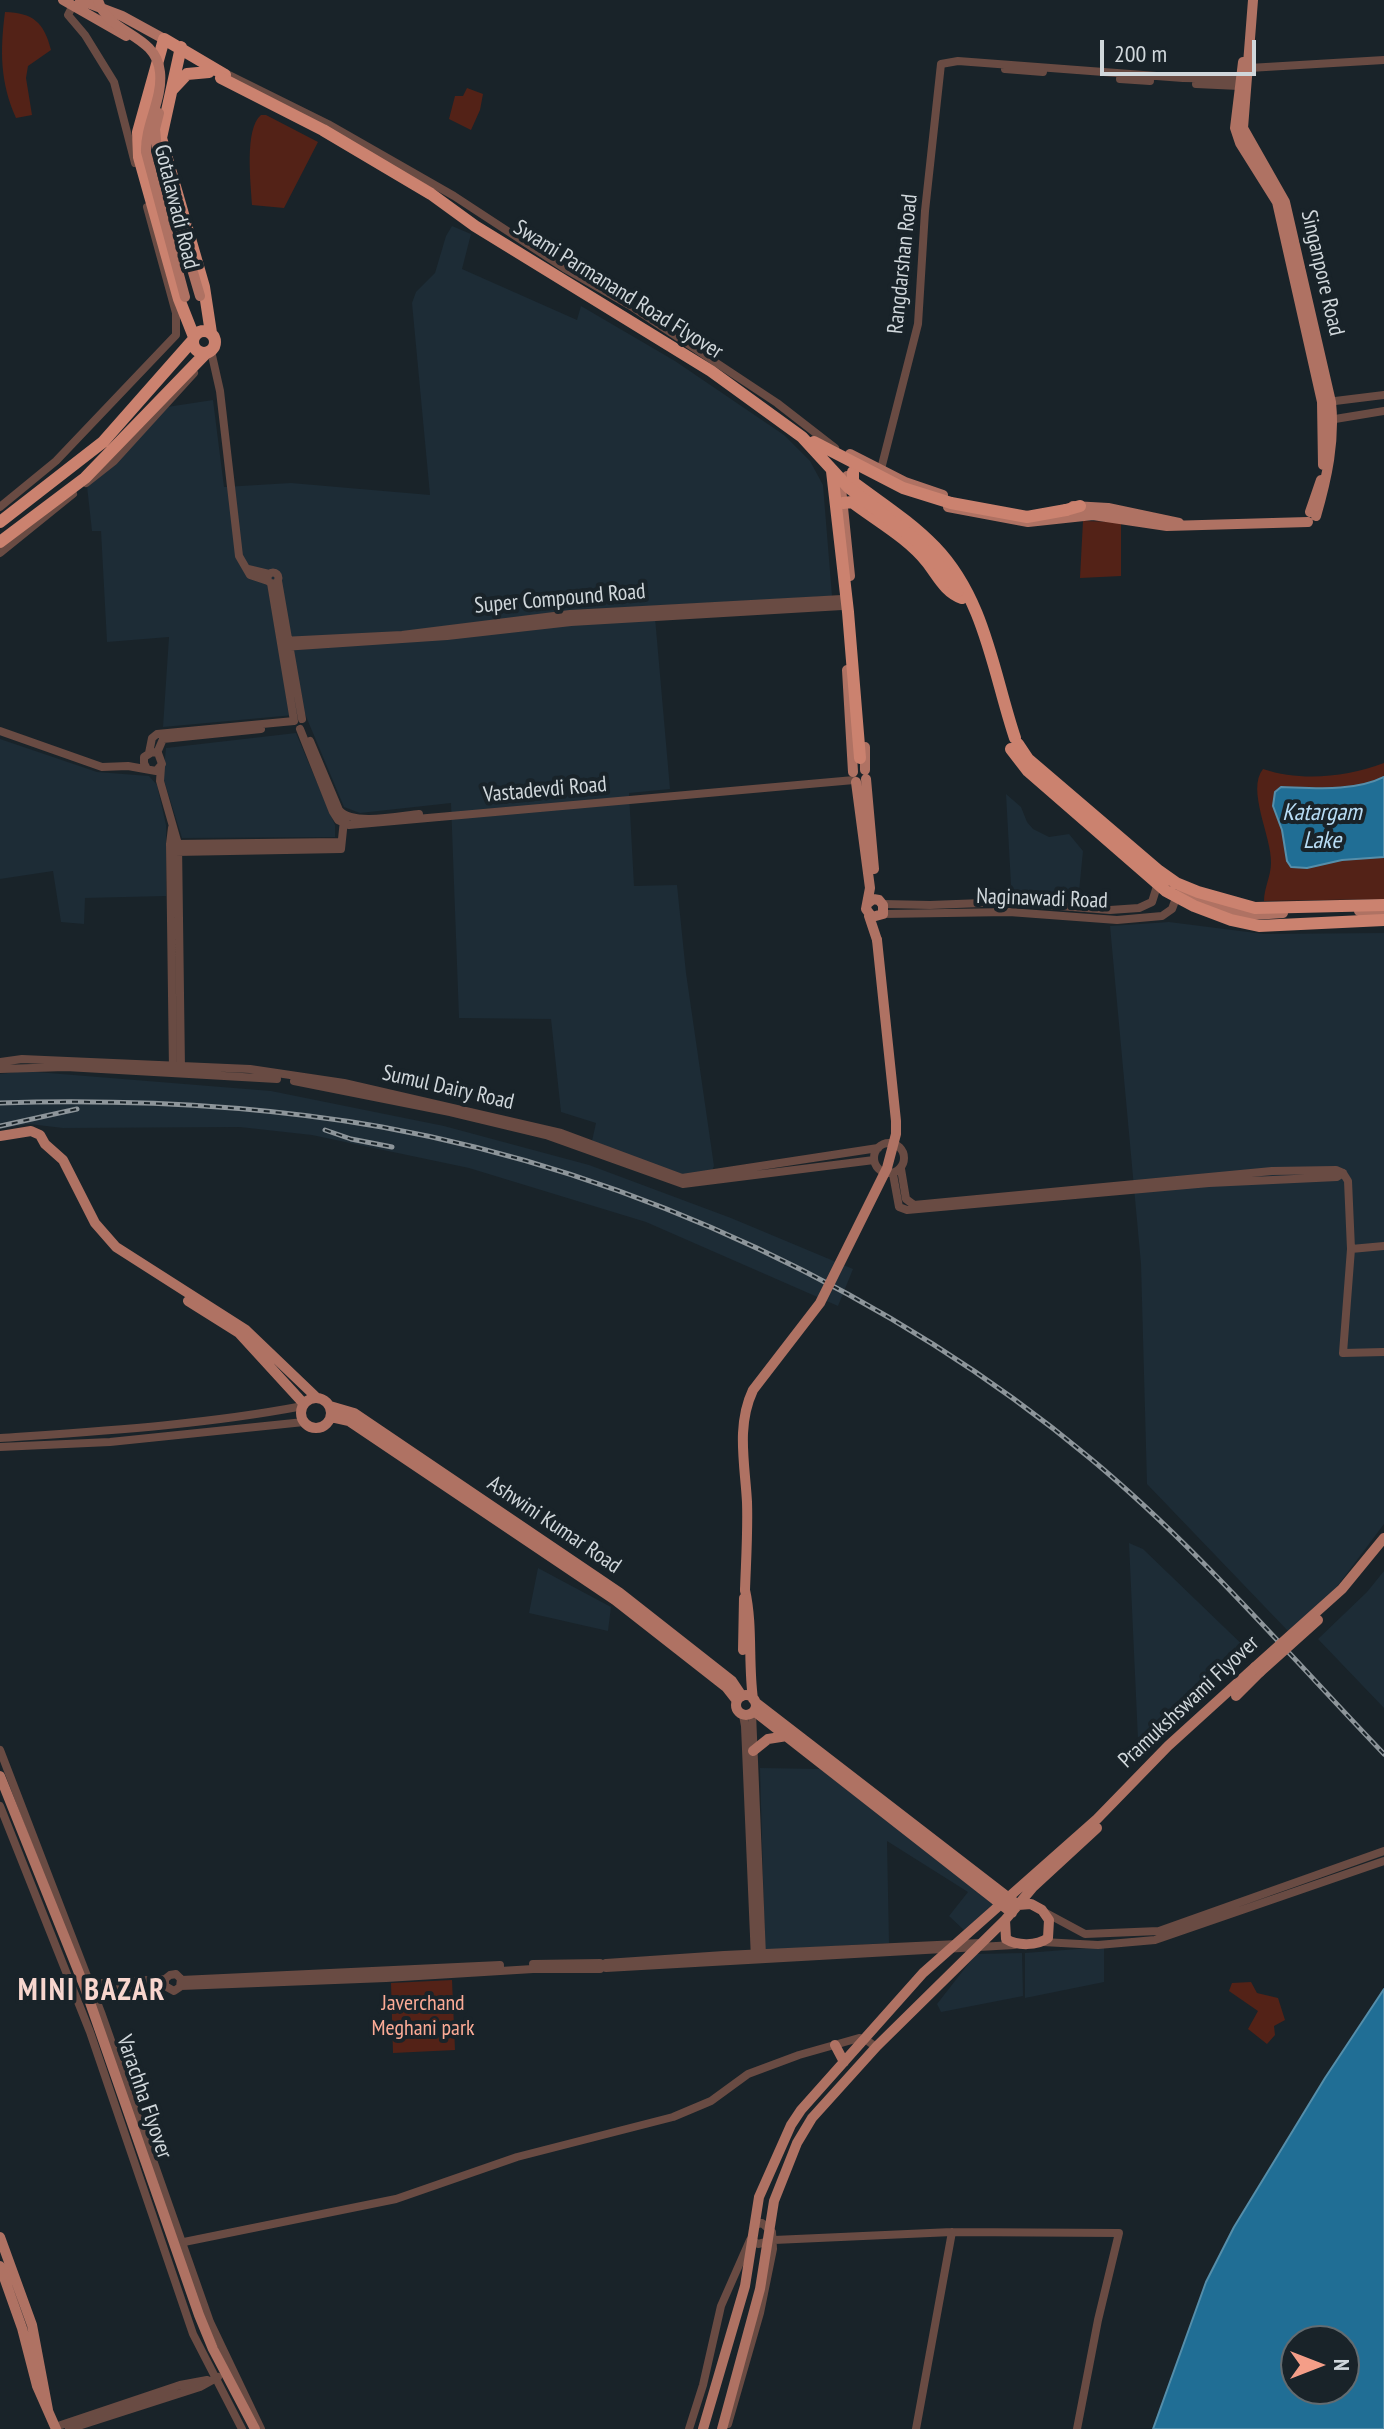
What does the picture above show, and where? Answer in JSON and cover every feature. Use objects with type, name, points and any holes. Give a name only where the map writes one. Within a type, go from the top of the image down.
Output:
[{"type":"highway","points":[[122,33],[138,43],[149,56],[153,81]]},
{"type":"highway","points":[[164,39],[179,53],[218,74]]},
{"type":"highway","name":"Gotalawadi Road","points":[[164,39],[138,132],[139,157],[196,350],[205,354],[215,341],[204,287],[163,149],[162,126],[179,53]]},
{"type":"highway","points":[[159,53],[179,53]]},
{"type":"highway","points":[[168,102],[171,90],[193,72],[218,74]]},
{"type":"highway","name":"Swami Parmanand Road Flyover","points":[[218,74],[336,132],[448,199],[477,222],[714,368],[814,442],[851,484],[932,549],[962,593]]},
{"type":"highway","name":"Swami Parmanand Road Flyover","points":[[218,74],[357,149],[446,203],[475,226],[660,337],[776,417],[802,437],[867,503],[917,541],[962,593]]},
{"type":"highway","points":[[0,522],[103,442],[193,335],[210,328]]},
{"type":"highway","points":[[0,542],[85,478],[205,354]]},
{"type":"highway","points":[[814,442],[903,488],[951,503],[1027,517],[1080,506]]},
{"type":"highway","points":[[829,467],[837,498],[858,773]]},
{"type":"highway","points":[[850,474],[853,482],[934,547],[963,585],[962,593],[1013,743],[1028,771],[1159,877],[1231,920],[1252,925],[1384,915]]},
{"type":"highway","points":[[843,503],[852,502],[912,546],[950,593],[962,593]]},
{"type":"highway","points":[[1180,891],[1255,908],[1384,905]]},
{"type":"main road","points":[[98,0],[108,19],[147,44],[158,63],[160,82],[146,133],[146,152],[193,335]]},
{"type":"main road","points":[[107,0],[122,16]]},
{"type":"main road","points":[[107,0],[112,15],[153,41],[164,59],[166,82],[155,140],[210,328]]},
{"type":"main road","name":"Singanpore Road","points":[[1247,0],[1235,128],[1240,143],[1277,202],[1326,402]]},
{"type":"main road","name":"Singanpore Road","points":[[829,467],[834,475],[859,471],[919,499],[963,512],[1017,521],[1093,515],[1153,525],[1282,522],[1310,517],[1323,468],[1328,420],[1285,202],[1243,128],[1253,0]]},
{"type":"main road","points":[[73,1],[122,16],[164,39]]},
{"type":"main road","points":[[73,1],[159,53]]},
{"type":"main road","points":[[747,1704],[747,1504],[742,1436],[746,1404],[753,1390],[820,1303],[893,1152],[896,1121],[877,940],[876,891],[858,773],[829,467],[830,456],[844,452],[854,461],[841,488],[858,773]]},
{"type":"main road","name":"Singanpore Road","points":[[844,452],[905,482],[953,498],[1028,512],[1080,506],[1122,510],[1183,524]]},
{"type":"main road","points":[[1024,761],[1159,877]]},
{"type":"main road","points":[[0,1136],[36,1132],[63,1160],[101,1242],[239,1333],[303,1405]]},
{"type":"main road","points":[[93,1225],[116,1247],[246,1330],[316,1397],[324,1400],[330,1412],[321,1427],[312,1427],[304,1422],[301,1414],[303,1405],[316,1397]]},
{"type":"main road","name":"Ashwini Kumar Road","points":[[330,1412],[349,1421],[615,1600],[787,1736],[1013,1897]]},
{"type":"main road","name":"Pramukshswami Flyover","points":[[1059,1858],[1168,1746],[1342,1589],[1384,1538]]},
{"type":"main road","name":"Pramukshswami Flyover","points":[[1013,1897],[1342,1598],[1384,1548]]},
{"type":"main road","name":"Ashwini Kumar Road","points":[[747,1704],[1013,1897]]},
{"type":"main road","points":[[753,1751],[768,1739],[787,1736]]},
{"type":"main road","name":"Varachha Flyover","points":[[3,1771],[90,2001],[199,2315],[213,2349],[255,2429]]},
{"type":"main road","name":"Varachha Flyover","points":[[0,1791],[94,2029],[193,2316],[207,2351],[248,2429]]},
{"type":"main road","points":[[724,2429],[771,2241],[774,2201],[797,2143],[812,2118],[876,2047],[1012,1913],[1031,1904],[1042,1910],[1049,1920],[1050,1933],[1043,1942],[1014,1945],[1006,1939],[1012,1913],[1013,1897]]},
{"type":"main road","points":[[703,2429],[745,2286],[759,2197],[791,2125],[923,1973],[1013,1897]]},
{"type":"main road","name":"Ashwini Kumar Road","points":[[1012,1913],[1013,1897]]},
{"type":"main road","points":[[835,2045],[844,2062]]},
{"type":"main road","points":[[0,2237],[31,2322],[48,2410]]},
{"type":"main road","points":[[0,2266],[22,2328],[37,2386],[56,2428]]},
{"type":"street","points":[[0,507],[56,461],[153,362],[176,335],[178,327],[114,82],[85,35],[68,15],[73,1]]},
{"type":"street","points":[[1249,68],[1384,60]]},
{"type":"street","name":"Rangdarshan Road","points":[[881,469],[918,324],[925,211],[941,64],[1138,81],[1240,82]]},
{"type":"street","points":[[829,467],[798,437],[626,320],[322,136],[215,80],[218,74],[226,72],[328,124],[454,196],[564,268],[629,305],[777,403],[844,452]]},
{"type":"street","points":[[0,553],[114,461],[197,371],[205,354]]},
{"type":"street","points":[[174,848],[341,845],[344,820],[338,820],[333,812],[298,724],[286,644],[271,580],[250,575],[239,556],[220,391],[205,354]]},
{"type":"street","points":[[1326,402],[1384,395]]},
{"type":"street","points":[[1328,420],[1384,411]]},
{"type":"street","name":"Super Compound Road","points":[[286,644],[433,638],[571,622],[842,602]]},
{"type":"street","points":[[128,766],[150,755],[163,739],[298,724]]},
{"type":"street","points":[[0,731],[102,767],[154,769]]},
{"type":"street","points":[[150,755],[162,758],[154,769]]},
{"type":"street","points":[[150,755],[160,781],[174,848],[177,1069]]},
{"type":"street","name":"Vastadevdi Road","points":[[344,820],[858,773]]},
{"type":"street","name":"Naginawadi Road","points":[[877,909],[1009,902],[1129,910],[1152,902],[1159,877]]},
{"type":"street","name":"Naginawadi Road","points":[[877,909],[1009,912],[1117,920],[1162,916],[1172,909],[1180,891]]},
{"type":"street","name":"Sumul Dairy Road","points":[[0,1062],[22,1059],[177,1069],[250,1069],[344,1083],[561,1133],[682,1178],[878,1148]]},
{"type":"street","points":[[0,1069],[177,1069],[279,1079],[450,1112],[546,1135],[683,1184],[874,1160]]},
{"type":"street","points":[[874,1160],[878,1148],[889,1143],[901,1148],[905,1157],[897,1171],[906,1199],[914,1205],[1272,1171],[1336,1170],[1343,1173],[1348,1181],[1351,1249],[1343,1353],[1384,1352]]},
{"type":"street","points":[[874,1160],[881,1171],[897,1171]]},
{"type":"street","points":[[1351,1249],[1384,1246]]},
{"type":"street","points":[[0,1438],[270,1412],[303,1405]]},
{"type":"street","points":[[0,1447],[110,1442],[304,1422]]},
{"type":"street","points":[[747,1704],[753,1751],[758,1957]]},
{"type":"street","points":[[747,1704],[743,1715],[758,1957]]},
{"type":"street","points":[[0,1750],[3,1771],[92,1987],[210,2322],[261,2429]]},
{"type":"street","points":[[0,1806],[74,1989],[193,2334],[212,2379],[242,2429]]},
{"type":"street","points":[[1042,1910],[1085,1934],[1156,1931],[1384,1851]]},
{"type":"street","points":[[1043,1942],[1098,1945],[1155,1940],[1384,1861]]},
{"type":"street","points":[[74,1989],[108,1983],[165,1982],[174,1991],[181,1983],[402,1968],[603,1966],[1014,1945]]},
{"type":"street","points":[[86,1972],[108,1983]]},
{"type":"street","points":[[92,1987],[120,1989],[165,1982],[174,1974],[181,1983]]},
{"type":"street","points":[[102,2015],[106,1999],[120,1989]]},
{"type":"street","points":[[184,2242],[396,2199],[517,2157],[673,2117],[711,2101],[748,2074],[799,2055],[865,2039],[876,2047]]},
{"type":"street","points":[[689,2429],[721,2306],[753,2232],[762,2223],[770,2228]]},
{"type":"street","points":[[753,2232],[758,2244],[952,2232],[1119,2233],[1077,2429]]},
{"type":"street","points":[[916,2429],[952,2232]]},
{"type":"street","points":[[56,2428],[180,2385],[233,2371]]},
{"type":"street","points":[[69,2429],[200,2387],[212,2379]]},
{"type":"shaded area","points":[[452,226],[471,234],[462,269],[577,320],[581,306],[675,361],[784,435],[810,461],[823,485],[832,596],[654,606],[670,789],[629,793],[634,886],[677,885],[686,973],[714,1166],[711,1173],[686,1177],[592,1141],[596,1123],[561,1112],[551,1019],[459,1018],[451,803],[360,813],[344,807],[305,714],[163,727],[169,637],[107,642],[101,531],[92,531],[87,486],[167,407],[213,400],[224,487],[291,483],[430,495],[412,303],[416,292],[435,273]]},
{"type":"shaded area","points":[[296,733],[335,825],[335,837],[182,838],[163,777],[166,748]]},
{"type":"shaded area","points":[[0,739],[97,772],[149,776],[157,785],[166,825],[166,896],[85,898],[84,924],[61,922],[53,871],[0,879]]},
{"type":"shaded area","points":[[1006,794],[1021,807],[1033,829],[1049,837],[1069,834],[1083,851],[1078,902],[1012,903]]},
{"type":"shaded area","points":[[1169,922],[1264,934],[1384,933],[1384,1524],[1333,1592],[1288,1631],[1147,1484],[1141,1264],[1110,926]]},
{"type":"shaded area","points":[[24,1071],[271,1091],[444,1126],[589,1165],[731,1218],[853,1269],[838,1306],[646,1222],[469,1168],[312,1135],[240,1127],[63,1128],[29,1124],[0,1129],[0,1074]]},
{"type":"shaded area","points":[[1129,1543],[1143,1549],[1252,1654],[1139,1762]]},
{"type":"shaded area","points":[[538,1568],[611,1607],[608,1631],[529,1613]]},
{"type":"shaded area","points":[[1384,1571],[1384,1708],[1318,1639],[1367,1592]]},
{"type":"shaded area","points":[[760,1768],[820,1769],[995,1903],[965,1931],[949,1916],[968,1892],[887,1841],[889,1943],[765,1950]]},
{"type":"shaded area","points":[[1104,1947],[1104,1982],[1025,1998],[1025,1953]]},
{"type":"shaded area","points":[[1022,1953],[1023,1996],[941,2012],[937,2004],[976,1954]]},
{"type":"green space","points":[[5,12],[23,14],[36,21],[45,32],[51,50],[28,66],[26,78],[32,115],[16,118],[7,92],[3,66]]},
{"type":"green space","points":[[467,88],[483,94],[471,130],[449,119],[455,96],[463,96]]},
{"type":"green space","points":[[261,115],[318,142],[284,208],[252,205],[250,144]]},
{"type":"green space","points":[[1083,521],[1121,522],[1121,576],[1080,578]]},
{"type":"green space","points":[[1384,763],[1384,899],[1264,901],[1271,863],[1258,801],[1257,789],[1263,769],[1308,777],[1355,772]]},
{"type":"green space","name":"Javerchand Meghani park","points":[[452,1980],[455,2050],[393,2053],[391,1983]]},
{"type":"green space","points":[[1251,1982],[1257,1993],[1278,1998],[1285,2020],[1274,2026],[1275,2035],[1267,2044],[1248,2029],[1258,2011],[1229,1991],[1232,1983]]},
{"type":"water","name":"Katargam Lake","points":[[1384,777],[1384,857],[1342,860],[1307,868],[1291,867],[1273,806],[1275,792],[1281,787],[1347,787]]},
{"type":"water","points":[[1384,1989],[1384,2429],[1153,2429],[1206,2282],[1234,2227],[1325,2078]]},
{"type":"railway","points":[[0,1103],[192,1105],[287,1113],[382,1127],[477,1148],[572,1175],[666,1209],[758,1248],[847,1294],[932,1344],[1014,1399],[1091,1459],[1242,1602],[1384,1754]]},
{"type":"railway","points":[[0,1126],[77,1109]]},
{"type":"railway","points":[[325,1130],[392,1147]]},
{"type":"district","name":"MINI BAZAR","points":[[92,1991]]}]
